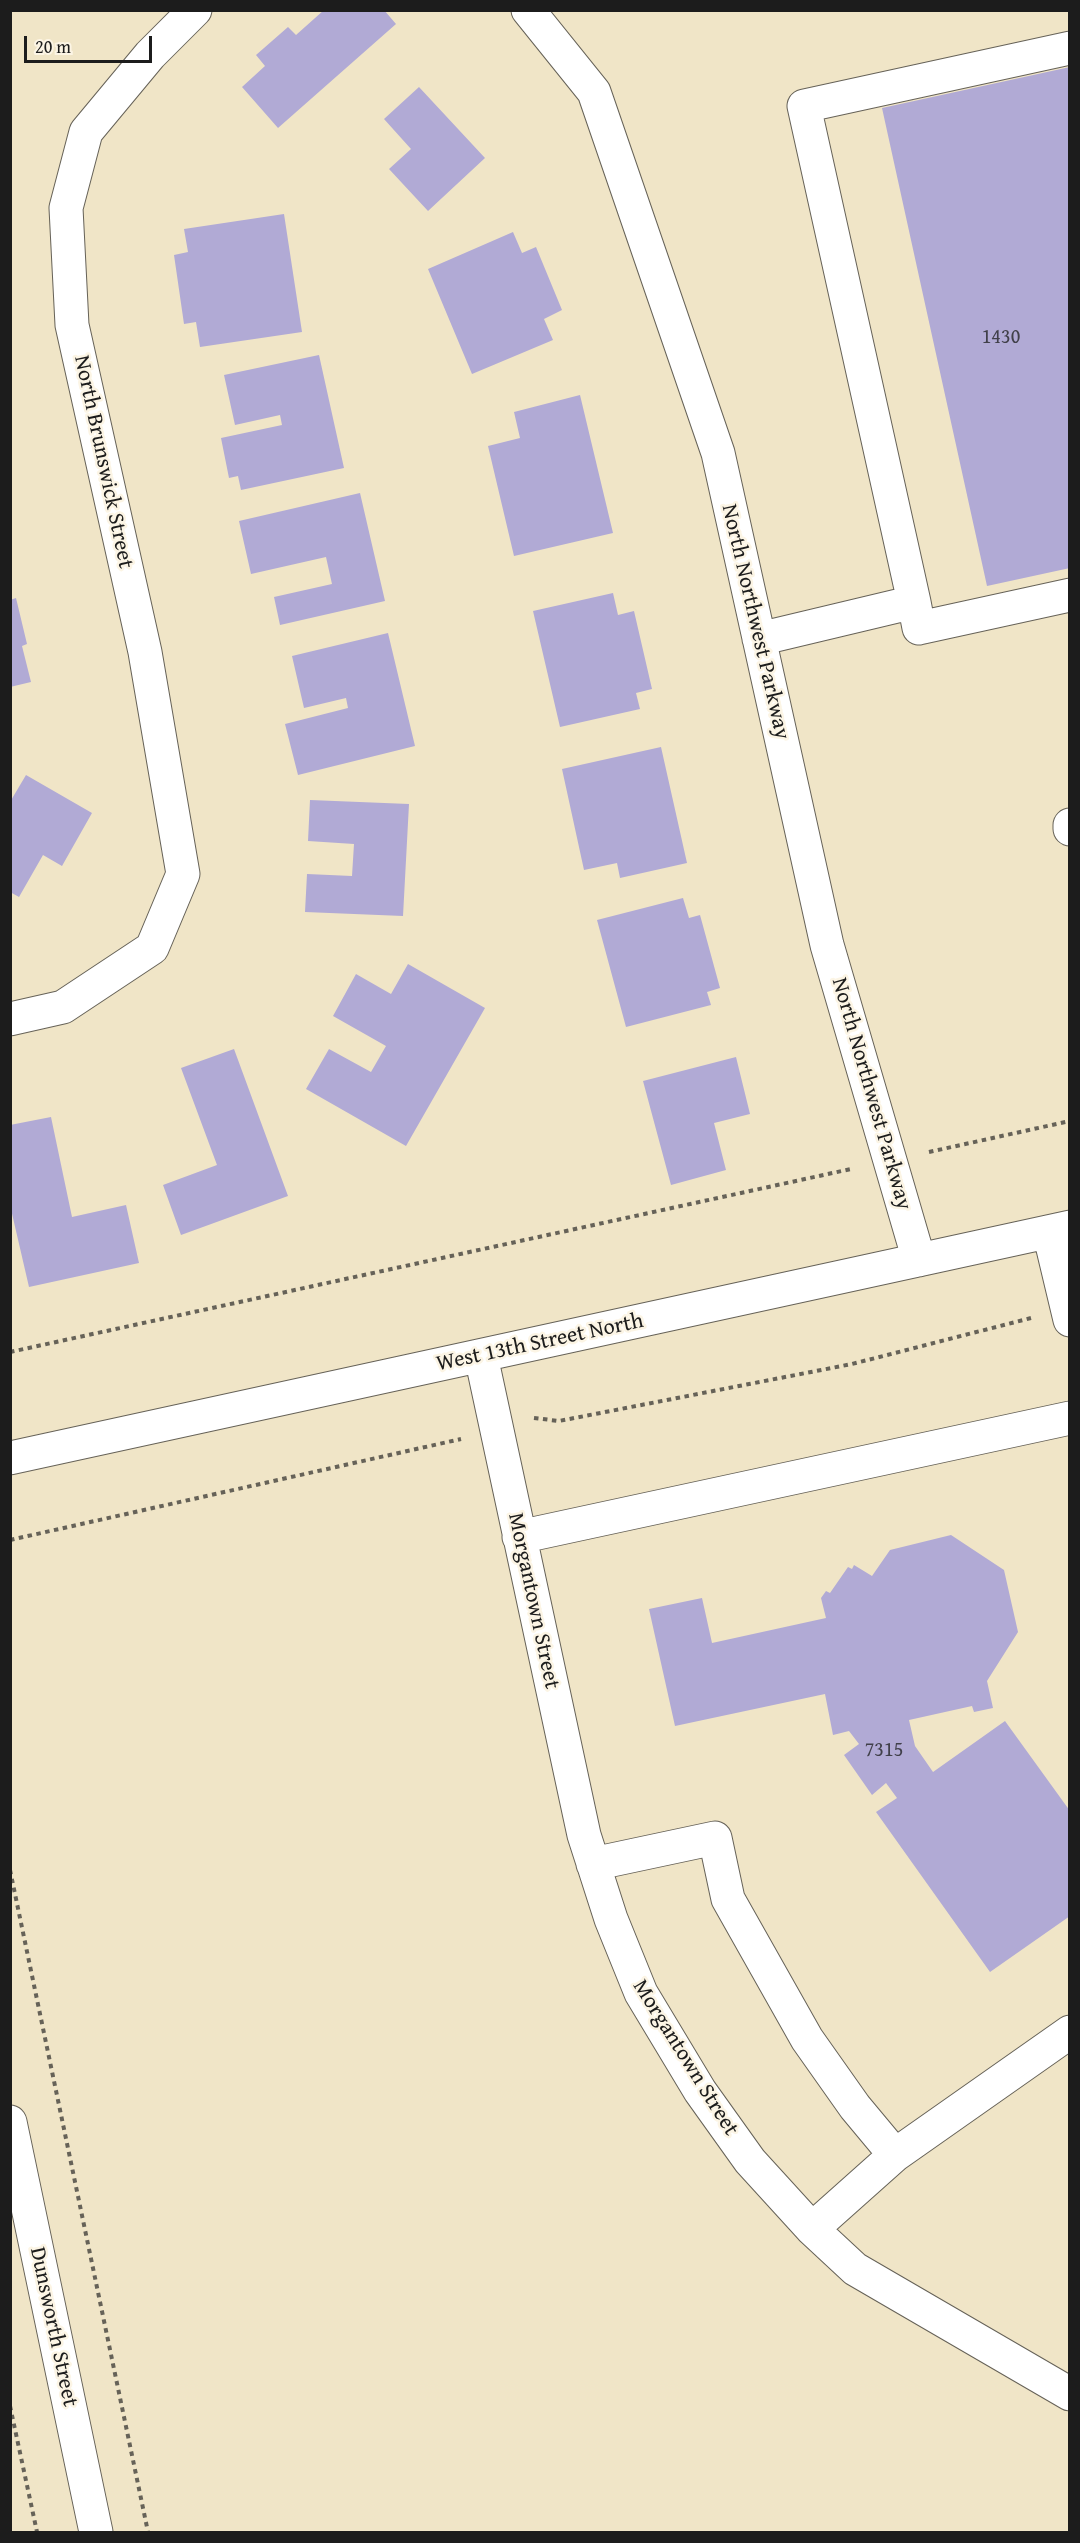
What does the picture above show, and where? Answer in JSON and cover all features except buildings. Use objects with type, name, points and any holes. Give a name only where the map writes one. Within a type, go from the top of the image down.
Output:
[{"type":"street","name":"North Brunswick Street","points":[[10,1019],[63,1007],[152,948],[183,874],[145,652],[72,325],[66,208],[86,132],[150,55],[195,10]]},
{"type":"street","name":"North Northwest Parkway","points":[[528,10],[594,92],[718,453],[827,945],[919,1260]]},
{"type":"street","points":[[1070,48],[804,106],[919,628],[1070,595]]},
{"type":"street","points":[[759,639],[914,602]]},
{"type":"street","points":[[1059,1230],[1068,1315]]},
{"type":"street","name":"West 13th Street North","points":[[10,1458],[1059,1230]]},
{"type":"street","name":"Morgantown Street","points":[[481,1356],[584,1835],[611,1919],[641,1993],[700,2091],[750,2161],[812,2229],[855,2269],[1070,2394]]},
{"type":"street","points":[[519,1537],[1070,1418]]},
{"type":"street","points":[[593,1864],[715,1838],[728,1899],[807,2039],[855,2107],[895,2155]]},
{"type":"street","points":[[812,2229],[895,2155],[1070,2032]]},
{"type":"street","name":"Dunsworth Street","points":[[10,2122],[96,2532]]},
{"type":"path","points":[[10,1352],[1070,1121]]},
{"type":"path","points":[[10,1540],[460,1440],[538,1417],[559,1422],[852,1364],[1068,1315]]},
{"type":"path","points":[[10,1870],[148,2532]]},
{"type":"path","points":[[10,2406],[37,2532]]}]
